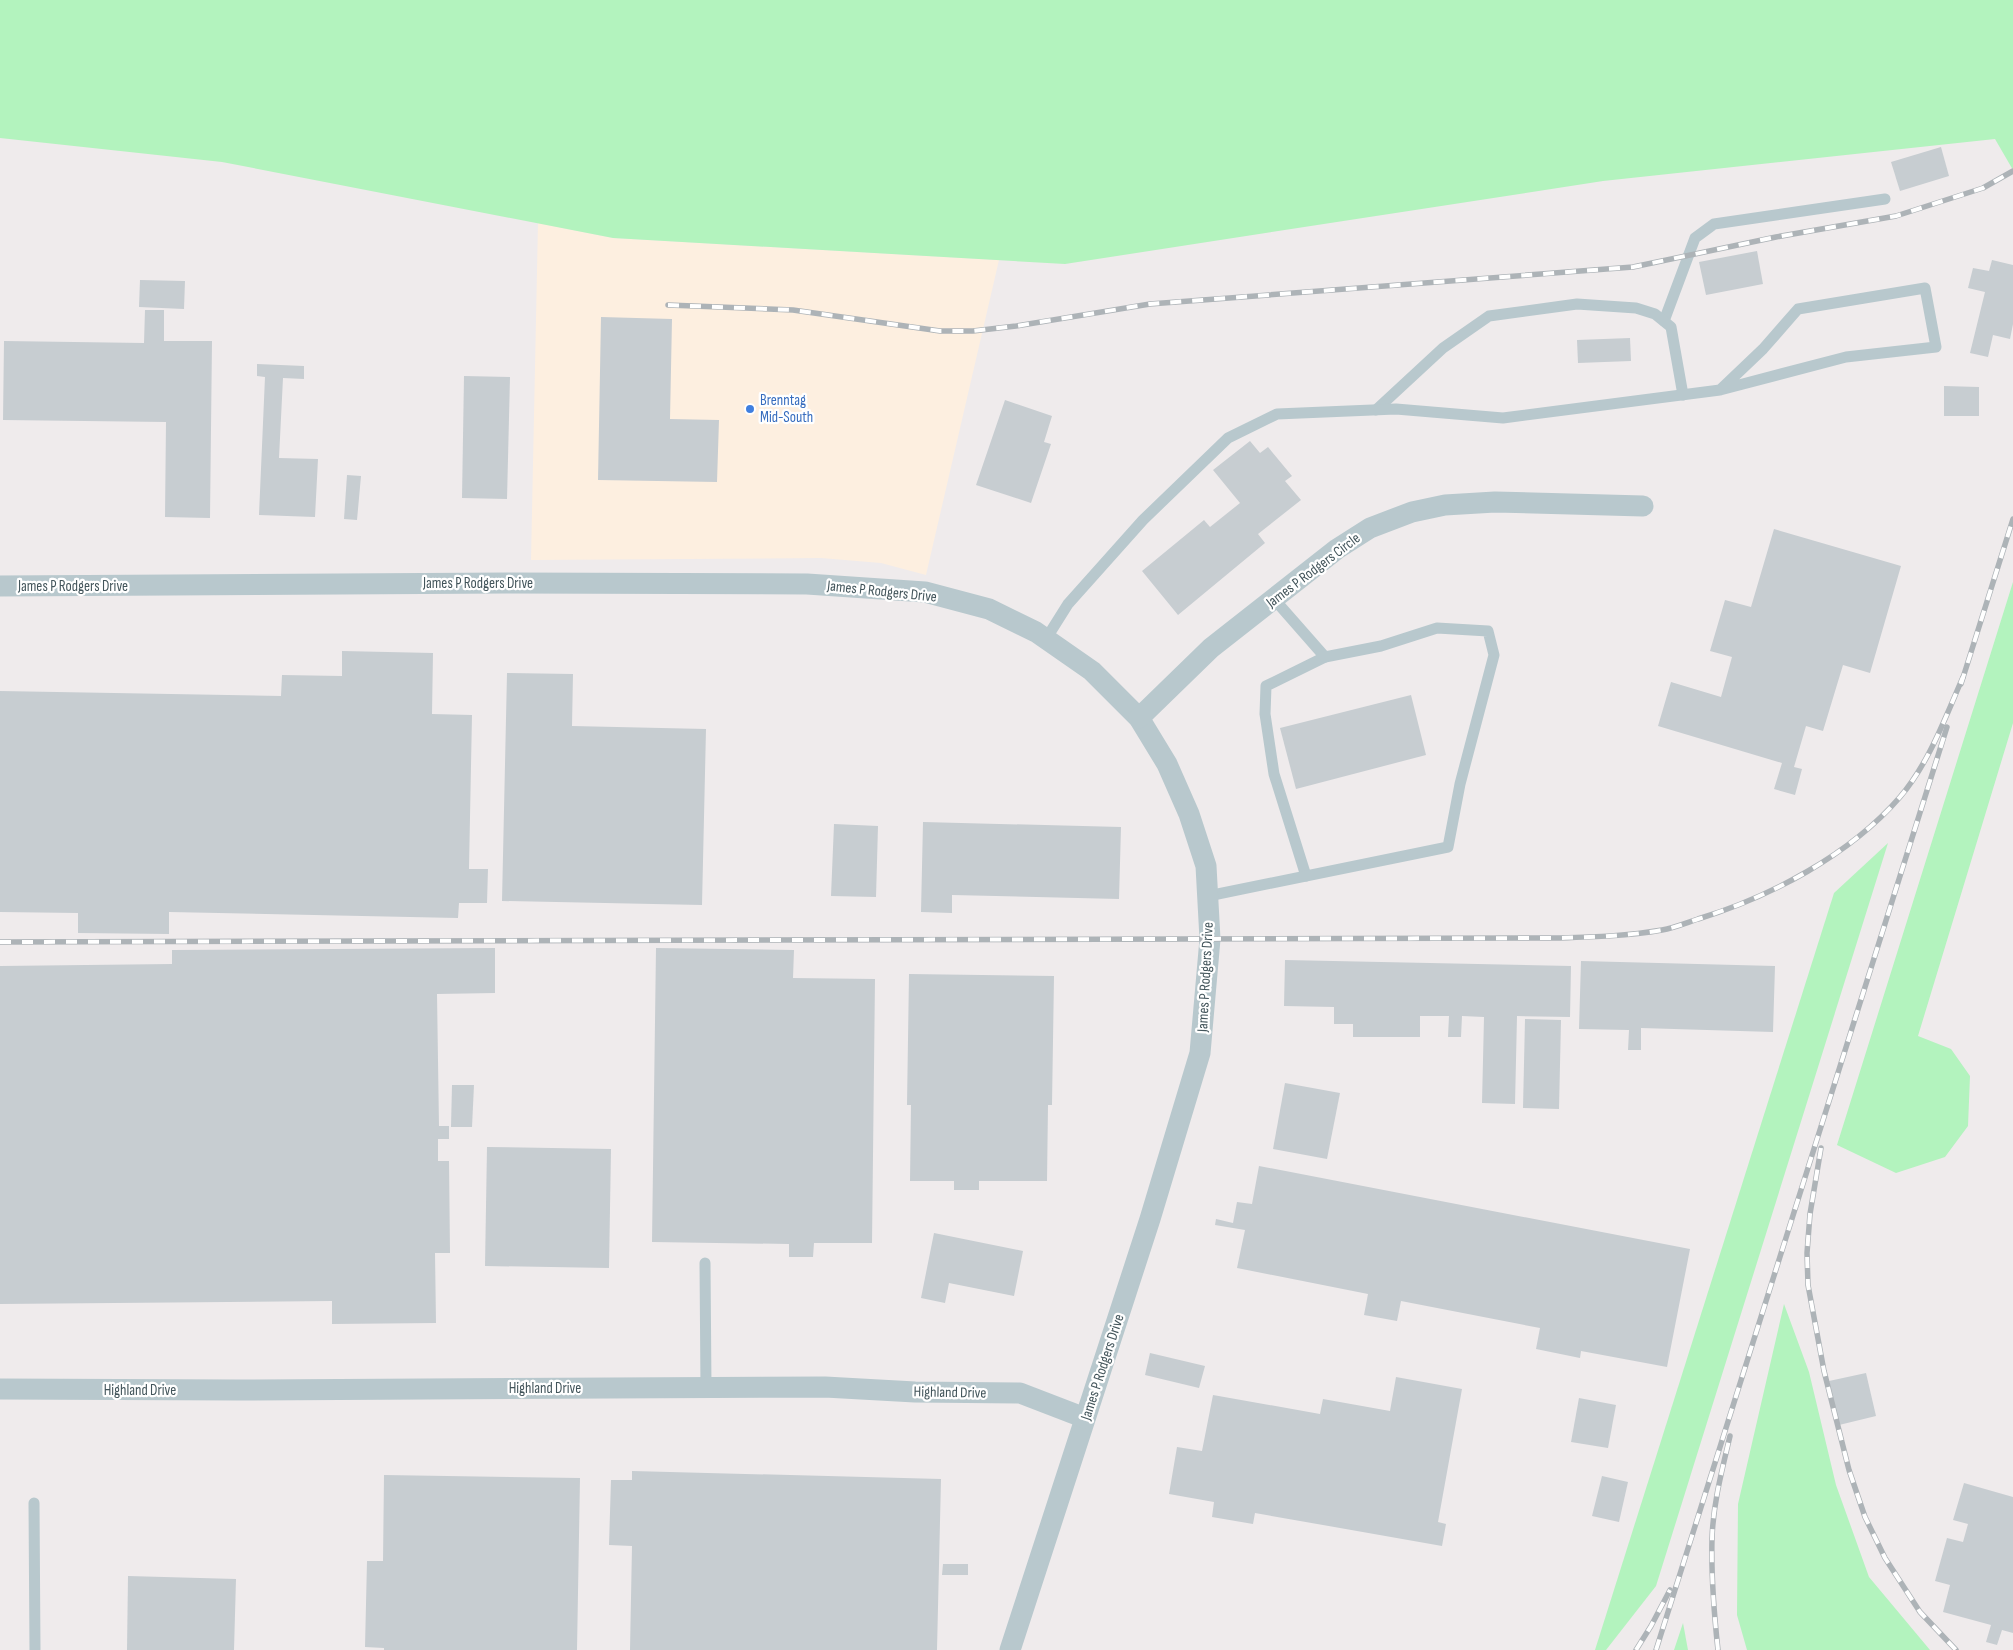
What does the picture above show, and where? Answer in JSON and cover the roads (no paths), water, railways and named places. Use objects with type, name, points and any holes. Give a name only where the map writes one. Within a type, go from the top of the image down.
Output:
[{"type":"street","name":"James P Rodgers Circle","points":[[1140,718],[1211,648],[1337,549],[1370,528],[1412,512],[1444,505],[1495,502],[1643,506]]},
{"type":"street","name":"James P Rodgers Drive","points":[[0,586],[507,583],[807,584],[925,592],[989,609],[1046,639],[1092,670],[1140,718],[1168,764],[1189,814],[1206,866],[1210,939],[1200,1053],[1150,1219],[1010,1650]]},
{"type":"street","name":"Highland Drive","points":[[0,1389],[247,1390],[825,1387],[915,1392],[1020,1393],[1085,1418]]},
{"type":"lane","points":[[1664,321],[1696,238],[1714,224],[1885,199]]},
{"type":"lane","points":[[1046,639],[1068,604],[1143,520],[1228,438],[1277,414],[1396,409],[1503,418],[1720,390],[1846,357],[1936,347],[1925,288],[1798,308],[1762,349],[1720,390]]},
{"type":"lane","points":[[1376,410],[1443,348],[1489,316],[1577,304],[1636,308],[1655,314],[1671,326],[1683,395]]},
{"type":"lane","points":[[1274,598],[1325,657]]},
{"type":"lane","points":[[1208,896],[1306,876],[1448,847],[1460,784],[1494,655],[1488,631],[1437,628],[1381,646],[1325,657],[1266,686],[1265,714],[1274,774],[1306,876]]},
{"type":"lane","points":[[705,1263],[706,1387]]},
{"type":"lane","points":[[34,1503],[35,1650]]},
{"type":"railway","points":[[668,305],[793,310],[940,331],[973,331],[1016,326],[1150,304],[1633,267],[1776,237],[1896,216],[1983,188],[2013,171]]},
{"type":"railway","points":[[1961,684],[2013,519]]},
{"type":"railway","points":[[0,942],[1560,938],[1649,932],[1676,927],[1753,899],[1807,872],[1857,837],[1880,818],[1900,797],[1920,770],[1936,740],[1963,677]]},
{"type":"railway","points":[[1656,1650],[1947,727]]},
{"type":"railway","points":[[1821,1148],[1810,1214],[1807,1253],[1808,1285],[1824,1371],[1849,1470],[1865,1517],[1885,1558],[1920,1612],[1956,1650]]},
{"type":"railway","points":[[1718,1650],[1712,1581],[1713,1526],[1718,1487],[1730,1436]]},
{"type":"railway","points":[[1636,1650],[1670,1590]]},
{"type":"place","name":"Brenntag Mid-South","points":[[750,409]]}]
